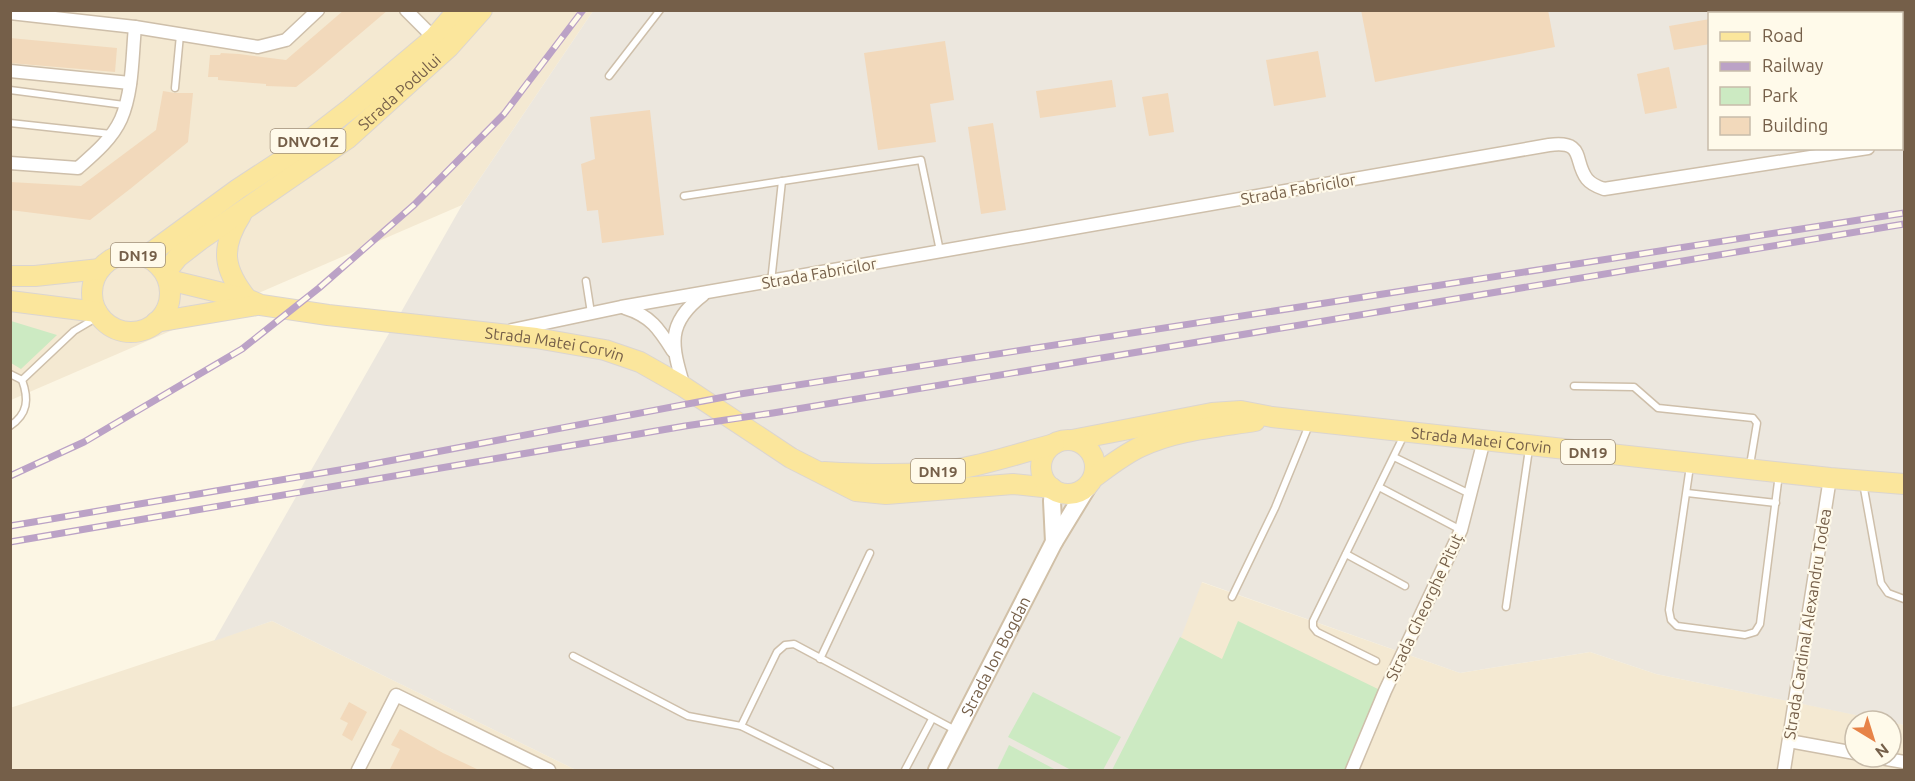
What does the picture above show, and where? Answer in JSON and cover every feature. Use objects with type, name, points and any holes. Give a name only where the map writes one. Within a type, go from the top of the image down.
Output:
[{"type":"main road","name":"Strada Podului","points":[[145,257],[238,189],[290,155],[393,75],[434,38],[458,10]]},
{"type":"main road","name":"Strada Podului","points":[[167,276],[178,257],[347,139],[449,46],[482,10]]},
{"type":"main road","points":[[243,212],[228,239],[226,259],[233,280],[254,302]]},
{"type":"main road","name":"DN19","points":[[132,254],[145,257],[157,264],[167,276],[170,296],[167,308],[156,322],[145,329],[133,332],[108,325],[98,314],[92,292],[94,280],[100,269],[120,255],[132,254]]},
{"type":"main road","name":"DN19","points":[[10,276],[35,276],[100,269]]},
{"type":"main road","name":"DN19","points":[[167,276],[254,302]]},
{"type":"main road","name":"DN19","points":[[10,301],[98,314]]},
{"type":"main road","name":"DN19","points":[[156,322],[254,302]]},
{"type":"main road","name":"Strada Matei Corvin","points":[[254,302],[328,315],[495,334],[605,350],[640,362],[684,387],[791,458],[842,485],[868,493],[886,494],[1013,484],[1052,489]]},
{"type":"main road","name":"Strada Matei Corvin","points":[[818,471],[928,473],[981,464],[1064,442],[1212,413],[1241,411],[1310,422],[1830,478],[1905,484]]},
{"type":"main road","name":"Strada Matei Corvin","points":[[1091,481],[1124,455],[1157,440],[1272,417]]},
{"type":"main road","points":[[1052,489],[1044,479],[1042,464],[1048,449],[1064,442],[1081,443],[1088,449],[1095,466],[1091,481]]},
{"type":"main road","name":"DN19","points":[[1052,489],[1069,494],[1084,489],[1091,481]]},
{"type":"main road","name":"Strada Ion Bogdan","points":[[937,771],[1054,542],[1091,481]]},
{"type":"main road","name":"Strada Ion Bogdan","points":[[1052,489],[1054,542]]},
{"type":"street","points":[[10,13],[135,27],[258,47],[286,40],[318,10]]},
{"type":"street","points":[[406,10],[434,38]]},
{"type":"street","points":[[10,164],[78,168],[102,146],[121,120],[130,83],[135,27]]},
{"type":"street","points":[[10,71],[130,83]]},
{"type":"street","name":"Strada Fabricilor","points":[[495,334],[621,307],[1562,143],[1578,153],[1587,180],[1604,189],[1855,150]]},
{"type":"street","points":[[674,352],[676,325],[692,303],[706,293]]},
{"type":"street","points":[[621,307],[640,313],[661,331],[674,352],[684,387]]},
{"type":"street","name":"Strada Gheorghe Pituț","points":[[1352,771],[1385,691],[1461,530],[1484,440]]},
{"type":"street","name":"Strada Cardinal Alexandru Todea","points":[[1784,771],[1830,478]]},
{"type":"street","points":[[358,771],[396,695],[549,771]]},
{"type":"street","points":[[1789,741],[1843,751]]},
{"type":"lane","points":[[609,76],[660,10]]},
{"type":"lane","points":[[175,88],[180,34]]},
{"type":"lane","points":[[10,90],[124,105]]},
{"type":"lane","points":[[10,123],[111,134]]},
{"type":"lane","points":[[684,196],[921,160],[940,252]]},
{"type":"lane","points":[[771,282],[782,181]]},
{"type":"lane","points":[[586,281],[591,313]]},
{"type":"lane","points":[[22,380],[74,331],[98,314]]},
{"type":"lane","points":[[10,374],[22,380],[26,391],[25,410],[10,426]]},
{"type":"lane","points":[[1574,386],[1634,387],[1658,408],[1754,418],[1758,423],[1750,469]]},
{"type":"lane","points":[[1232,597],[1283,489],[1310,422]]},
{"type":"lane","points":[[1376,661],[1317,632],[1313,627],[1313,621],[1406,432]]},
{"type":"lane","points":[[1506,607],[1530,445]]},
{"type":"lane","points":[[1394,457],[1470,494]]},
{"type":"lane","points":[[1690,463],[1669,610],[1671,620],[1677,626],[1745,636],[1755,632],[1760,624],[1779,472]]},
{"type":"lane","points":[[1862,480],[1881,583],[1888,593],[1905,600]]},
{"type":"lane","points":[[1378,487],[1461,530]]},
{"type":"lane","points":[[1687,493],[1776,503]]},
{"type":"lane","points":[[820,659],[870,553]]},
{"type":"lane","points":[[1346,554],[1405,586]]},
{"type":"lane","points":[[741,726],[777,652],[785,645],[794,644],[957,732]]},
{"type":"lane","points":[[573,656],[688,716],[741,726],[830,771]]},
{"type":"lane","points":[[905,771],[932,719]]},
{"type":"shaded area","points":[[11,11],[593,11],[462,205],[11,400]]},
{"type":"shaded area","points":[[593,11],[1904,11],[1904,725],[1903,709],[1843,709],[1843,712],[1656,674],[1590,652],[1460,673],[1202,582],[1131,770],[576,770],[272,621],[214,641],[462,205]]},
{"type":"shaded area","points":[[1201,582],[1460,673],[1590,652],[1656,674],[1843,712],[1843,769],[1903,769],[1904,725],[1904,770],[1131,770]]},
{"type":"shaded area","points":[[272,621],[576,770],[11,770],[10,708]]},
{"type":"green space","points":[[11,321],[57,335],[21,369],[11,363]]},
{"type":"green space","points":[[1238,621],[1380,690],[1345,770],[1112,770],[1180,637],[1222,659]]},
{"type":"green space","points":[[1033,692],[1121,737],[1103,770],[1071,770],[1008,737]]},
{"type":"green space","points":[[1009,745],[1056,770],[997,770]]},
{"type":"building","points":[[344,10],[388,10],[296,87],[266,86],[266,84],[208,77],[210,55],[239,54],[286,60]]},
{"type":"building","points":[[1361,10],[1548,10],[1555,47],[1375,82]]},
{"type":"building","points":[[1708,19],[1708,44],[1674,50],[1669,26]]},
{"type":"building","points":[[10,38],[117,48],[115,72],[10,63]]},
{"type":"building","points":[[945,41],[954,100],[930,104],[936,142],[878,150],[864,53]]},
{"type":"building","points":[[1318,51],[1326,97],[1274,106],[1266,60]]},
{"type":"building","points":[[1669,67],[1677,108],[1645,114],[1637,74]]},
{"type":"building","points":[[1112,80],[1116,107],[1040,118],[1036,91]]},
{"type":"building","points":[[163,91],[193,93],[188,142],[130,189],[90,220],[10,210],[10,182],[81,186],[156,130]]},
{"type":"building","points":[[1168,93],[1174,132],[1149,136],[1142,97]]},
{"type":"building","points":[[650,110],[664,235],[602,243],[598,210],[587,211],[581,164],[595,159],[590,117]]},
{"type":"building","points":[[993,123],[1006,210],[981,214],[968,127]]},
{"type":"building","points":[[349,702],[367,712],[352,741],[342,735],[348,723],[340,719]]},
{"type":"building","points":[[400,729],[481,771],[389,771],[400,749],[391,745]]},
{"type":"railway","points":[[10,476],[84,442],[242,349],[319,288],[414,205],[504,114],[583,10]]},
{"type":"railway","points":[[10,526],[357,467],[740,394],[1904,213]]},
{"type":"railway","points":[[10,542],[685,426],[1904,224]]}]
